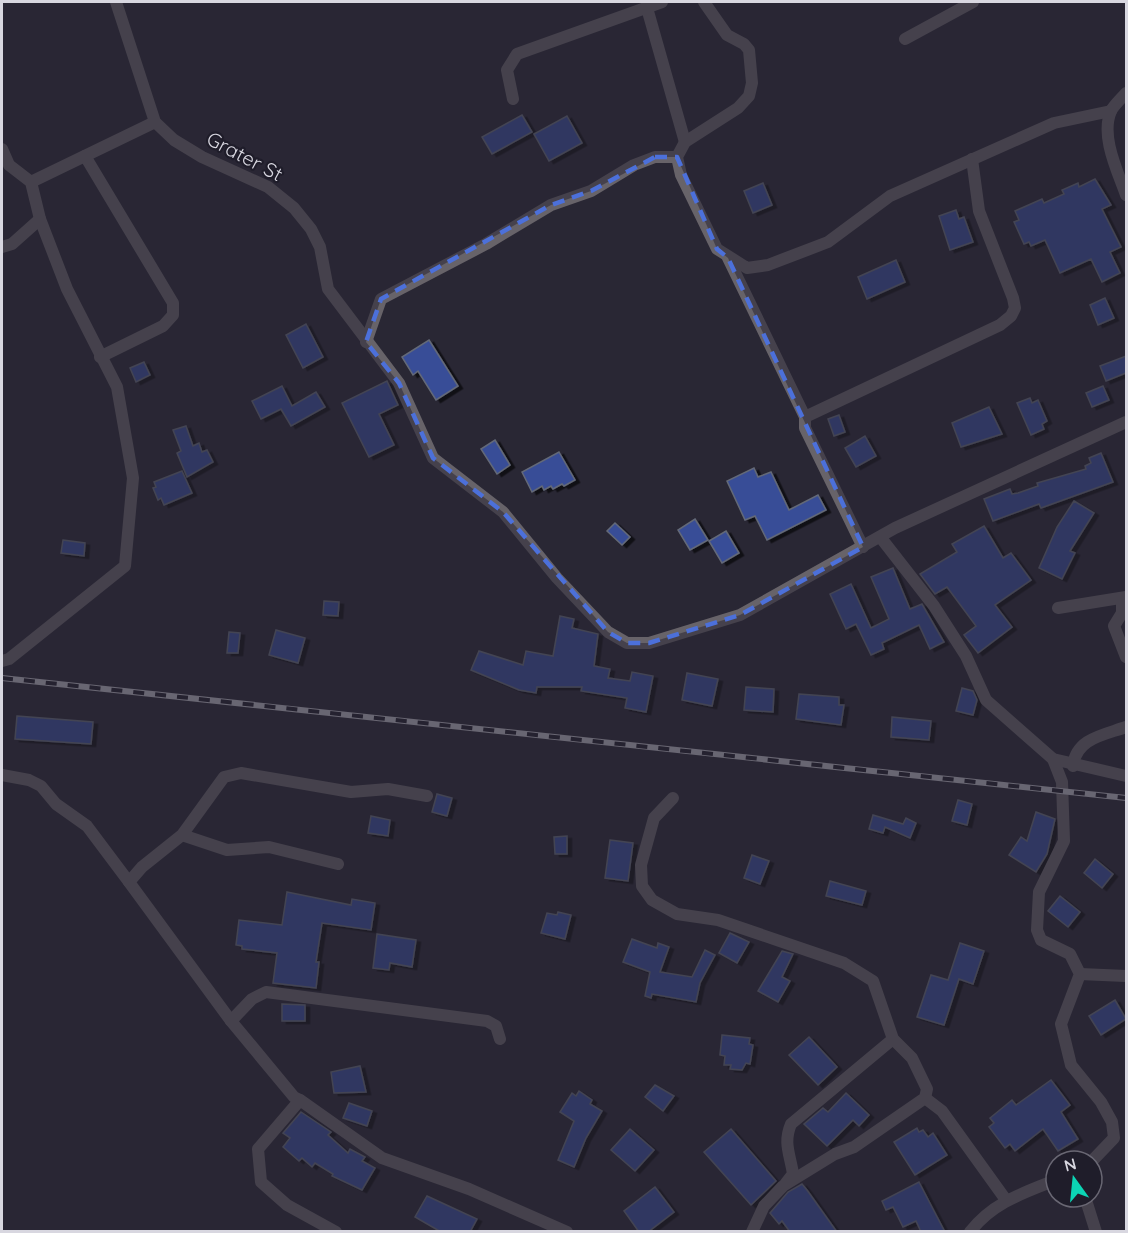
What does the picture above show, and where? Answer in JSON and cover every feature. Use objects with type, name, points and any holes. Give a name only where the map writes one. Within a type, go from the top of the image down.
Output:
[{"type":"street","points":[[31,182],[154,122],[116,2]]},
{"type":"street","points":[[513,99],[507,70],[517,54],[662,2]]},
{"type":"street","points":[[704,2],[727,35],[744,44],[749,50],[752,83],[749,96],[738,108],[685,142],[677,158],[681,175],[717,249],[747,268],[768,264],[828,242],[890,196],[1054,123],[1111,111]]},
{"type":"street","points":[[905,39],[973,2]]},
{"type":"street","points":[[647,8],[685,142]]},
{"type":"street","points":[[1126,93],[1111,111],[1109,133],[1113,161],[1126,195]]},
{"type":"street","name":"Grater St","points":[[154,122],[183,146],[268,187],[294,208],[311,229],[320,247],[328,289],[399,383],[433,458],[503,512],[557,578],[608,632],[627,643],[649,643],[740,615],[881,538],[895,528],[915,521],[1126,422]]},
{"type":"street","points":[[2,148],[9,165],[31,182],[40,219],[67,289],[117,387],[133,478],[125,566],[9,659],[2,661]]},
{"type":"street","points":[[85,156],[173,303],[173,315],[163,326],[100,357]]},
{"type":"street","points":[[366,342],[381,298],[486,244],[551,205],[591,191],[633,165],[655,157],[677,158]]},
{"type":"street","points":[[806,417],[915,363],[970,341],[1011,316],[1015,308],[1013,298],[984,227],[972,159]]},
{"type":"street","points":[[2,247],[12,244],[40,219]]},
{"type":"street","points":[[728,258],[806,417],[805,428],[863,547]]},
{"type":"street","points":[[881,538],[934,606],[966,656],[986,700],[1053,759],[1073,766],[1126,776]]},
{"type":"street","points":[[1058,608],[1124,598],[1122,613],[1114,626],[1126,657]]},
{"type":"street","points":[[1073,766],[1074,756],[1080,745],[1126,727]]},
{"type":"street","points":[[1053,759],[1062,782],[1064,841],[1039,892],[1037,930],[1041,939],[1070,954],[1080,974],[1061,1024],[1071,1065],[1101,1102],[1112,1122],[1114,1138]]},
{"type":"street","points":[[129,882],[142,867],[183,835],[224,777],[241,773],[351,792],[388,789],[427,796]]},
{"type":"street","points":[[2,775],[29,780],[41,786],[56,804],[87,826],[231,1021],[294,1097],[382,1158],[469,1189],[567,1232]]},
{"type":"street","points":[[673,798],[654,818],[641,865],[642,886],[652,900],[677,914],[718,920],[844,963],[873,981],[893,1040],[912,1058],[927,1089],[925,1098],[854,1147],[835,1154],[783,1186]]},
{"type":"street","points":[[183,835],[227,850],[269,847],[338,864]]},
{"type":"street","points":[[1080,974],[1126,976]]},
{"type":"street","points":[[231,1021],[252,999],[266,992],[487,1021],[496,1026],[500,1039]]},
{"type":"street","points":[[752,1232],[764,1206],[793,1174],[786,1147],[786,1135],[791,1124],[893,1040]]},
{"type":"street","points":[[925,1098],[942,1111],[1006,1200]]},
{"type":"street","points":[[300,1100],[258,1149],[261,1182],[287,1205],[336,1232]]},
{"type":"street","points":[[1103,1149],[1126,1130]]},
{"type":"street","points":[[970,1232],[983,1215],[1006,1200],[1044,1185]]},
{"type":"street","points":[[1089,1209],[1096,1232]]},
{"type":"highlighted area","points":[[655,157],[677,157],[717,249],[728,258],[863,547],[740,615],[649,643],[627,643],[608,632],[503,512],[433,458],[399,383],[366,342],[381,299],[551,205],[591,191]]},
{"type":"building","points":[[522,115],[532,132],[492,154],[482,137]]},
{"type":"building","points":[[567,116],[582,143],[549,161],[534,134]]},
{"type":"building","points":[[1095,179],[1111,205],[1102,209],[1121,247],[1110,252],[1120,273],[1102,282],[1091,259],[1060,273],[1045,240],[1031,246],[1029,242],[1024,244],[1014,222],[1019,220],[1015,211],[1042,199],[1044,203],[1064,194],[1062,190],[1078,183],[1079,187]]},
{"type":"building","points":[[763,183],[772,205],[753,213],[744,191]]},
{"type":"building","points":[[956,210],[959,219],[964,217],[973,242],[950,250],[939,216]]},
{"type":"building","points":[[896,260],[905,282],[867,299],[858,277]]},
{"type":"building","points":[[1105,298],[1114,318],[1098,325],[1090,305]]},
{"type":"building","points":[[306,324],[323,357],[303,368],[286,335]]},
{"type":"building","points":[[429,340],[458,386],[436,400],[418,371],[413,375],[402,357]]},
{"type":"building","points":[[1126,356],[1126,373],[1106,381],[1100,366]]},
{"type":"building","points":[[144,362],[150,375],[136,382],[130,368]]},
{"type":"building","points":[[387,381],[398,405],[379,414],[394,445],[369,457],[342,403]]},
{"type":"building","points":[[282,386],[292,406],[316,392],[325,407],[291,426],[281,409],[261,419],[252,401]]},
{"type":"building","points":[[1103,386],[1109,400],[1092,407],[1086,393]]},
{"type":"building","points":[[1030,398],[1032,403],[1038,400],[1047,421],[1042,424],[1044,429],[1031,435],[1017,403]]},
{"type":"building","points":[[989,407],[1002,434],[961,447],[952,423]]},
{"type":"building","points":[[839,415],[845,432],[834,436],[828,419]]},
{"type":"building","points":[[186,426],[193,446],[199,443],[202,452],[207,450],[213,462],[187,477],[177,453],[181,451],[173,430]]},
{"type":"building","points":[[865,436],[876,456],[856,467],[845,448]]},
{"type":"building","points":[[495,440],[510,465],[497,474],[481,449]]},
{"type":"building","points":[[559,452],[575,480],[553,489],[551,486],[544,490],[542,486],[532,492],[522,472]]},
{"type":"building","points":[[1101,453],[1113,482],[1041,508],[1039,504],[993,521],[984,499],[1010,489],[1012,494],[1018,493],[1038,486],[1037,483],[1086,469],[1085,466],[1091,463],[1089,458]]},
{"type":"building","points":[[754,468],[758,477],[771,472],[789,510],[818,495],[826,510],[767,540],[755,516],[745,520],[727,481]]},
{"type":"building","points":[[182,471],[192,493],[164,505],[161,498],[158,500],[153,488],[156,487],[154,482]]},
{"type":"building","points":[[1074,501],[1094,513],[1070,551],[1075,553],[1062,579],[1039,568],[1057,527]]},
{"type":"building","points":[[695,519],[708,540],[690,550],[678,530]]},
{"type":"building","points":[[615,523],[630,537],[622,545],[607,531]]},
{"type":"building","points":[[984,526],[1003,558],[1011,553],[1031,580],[995,605],[1012,627],[978,653],[964,635],[976,626],[947,587],[935,594],[920,574],[957,552],[952,544]]},
{"type":"building","points":[[726,531],[739,553],[722,563],[709,541]]},
{"type":"building","points":[[63,540],[85,543],[84,556],[61,553]]},
{"type":"building","points":[[893,568],[910,609],[922,604],[944,642],[930,649],[919,625],[882,643],[884,649],[871,655],[856,624],[846,629],[830,594],[851,584],[871,628],[889,619],[871,577]]},
{"type":"building","points":[[324,601],[339,602],[338,616],[323,615]]},
{"type":"building","points":[[560,616],[574,619],[572,628],[598,634],[594,666],[610,669],[608,678],[630,681],[632,672],[653,676],[646,712],[625,708],[627,698],[581,691],[582,687],[537,687],[536,693],[519,690],[471,670],[479,651],[523,665],[526,651],[553,656]]},
{"type":"building","points":[[276,630],[305,638],[298,663],[269,655]]},
{"type":"building","points":[[229,632],[240,633],[238,653],[227,653]]},
{"type":"building","points":[[687,673],[718,679],[712,706],[682,700]]},
{"type":"building","points":[[746,687],[774,689],[773,712],[744,710]]},
{"type":"building","points":[[962,688],[973,691],[977,700],[973,715],[956,711]]},
{"type":"building","points":[[799,694],[839,697],[839,705],[844,705],[841,725],[796,719]]},
{"type":"building","points":[[17,716],[93,722],[91,744],[15,739]]},
{"type":"building","points":[[892,717],[931,721],[929,740],[891,737]]},
{"type":"building","points":[[437,794],[452,798],[447,816],[432,812]]},
{"type":"building","points":[[958,800],[972,804],[967,825],[952,821]]},
{"type":"building","points":[[1036,812],[1055,819],[1047,854],[1036,872],[1009,855],[1021,837],[1027,841]]},
{"type":"building","points":[[873,815],[903,824],[906,818],[916,823],[910,838],[885,827],[883,833],[869,829]]},
{"type":"building","points":[[371,816],[390,820],[388,836],[368,833]]},
{"type":"building","points":[[567,836],[567,854],[555,854],[554,837]]},
{"type":"building","points":[[610,840],[633,843],[628,881],[605,878]]},
{"type":"building","points":[[752,855],[769,861],[760,884],[744,878]]},
{"type":"building","points":[[1095,859],[1113,874],[1102,888],[1084,873]]},
{"type":"building","points":[[830,881],[866,891],[862,905],[826,896]]},
{"type":"building","points":[[287,892],[351,905],[352,899],[375,903],[371,930],[322,923],[316,962],[319,962],[316,988],[273,983],[277,953],[242,949],[242,946],[236,945],[239,920],[282,925]]},
{"type":"building","points":[[1060,896],[1080,912],[1068,927],[1048,911]]},
{"type":"building","points":[[558,912],[571,915],[565,939],[541,933],[547,913],[557,915]]},
{"type":"building","points":[[730,933],[749,942],[737,963],[719,953]]},
{"type":"building","points":[[377,934],[416,940],[412,967],[390,963],[389,970],[373,968]]},
{"type":"building","points":[[632,939],[657,948],[658,943],[669,947],[660,972],[692,977],[705,950],[715,955],[700,983],[696,1002],[652,994],[651,998],[645,996],[650,972],[623,962]]},
{"type":"building","points":[[960,943],[984,951],[973,984],[959,979],[944,1025],[917,1017],[931,975],[948,980]]},
{"type":"building","points":[[782,951],[793,954],[782,977],[790,981],[778,1002],[758,991]]},
{"type":"building","points":[[1115,1000],[1126,1019],[1101,1035],[1089,1016]]},
{"type":"building","points":[[282,1004],[305,1005],[305,1021],[282,1021]]},
{"type":"building","points":[[722,1035],[750,1038],[749,1044],[753,1045],[750,1064],[746,1063],[742,1070],[730,1069],[731,1065],[724,1065],[725,1056],[720,1055]]},
{"type":"building","points":[[809,1037],[837,1067],[818,1085],[789,1055]]},
{"type":"building","points":[[360,1066],[366,1092],[334,1093],[331,1072]]},
{"type":"building","points":[[1051,1080],[1070,1105],[1061,1112],[1078,1139],[1061,1149],[1057,1149],[1043,1129],[1015,1151],[1010,1144],[1005,1148],[989,1127],[994,1123],[990,1118],[1012,1100],[1016,1105]]},
{"type":"building","points":[[655,1085],[674,1096],[663,1111],[645,1097]]},
{"type":"building","points":[[579,1091],[592,1100],[590,1104],[602,1111],[586,1138],[574,1167],[558,1160],[574,1121],[560,1112],[572,1093],[576,1096]]},
{"type":"building","points":[[846,1093],[869,1115],[859,1126],[853,1120],[827,1146],[804,1124],[823,1108],[828,1112]]},
{"type":"building","points":[[349,1103],[372,1111],[367,1126],[343,1118]]},
{"type":"building","points":[[301,1112],[331,1132],[328,1135],[348,1153],[350,1149],[365,1157],[362,1161],[375,1168],[362,1190],[332,1176],[333,1174],[315,1163],[312,1167],[302,1158],[299,1161],[283,1147],[290,1138],[283,1133]]},
{"type":"building","points":[[917,1128],[919,1132],[923,1130],[928,1137],[933,1133],[947,1155],[915,1175],[894,1142]]},
{"type":"building","points":[[630,1129],[654,1150],[635,1171],[611,1150]]},
{"type":"building","points":[[731,1129],[776,1181],[751,1205],[704,1152]]},
{"type":"building","points":[[919,1182],[945,1232],[921,1232],[916,1221],[903,1227],[893,1207],[886,1210],[882,1201]]},
{"type":"building","points":[[802,1184],[837,1232],[790,1232],[782,1221],[779,1224],[770,1213],[788,1192]]},
{"type":"building","points":[[655,1187],[674,1212],[648,1232],[639,1232],[624,1211]]},
{"type":"building","points":[[427,1196],[477,1219],[470,1232],[441,1232],[415,1217]]},
{"type":"railway","points":[[2,678],[1126,798]]}]
